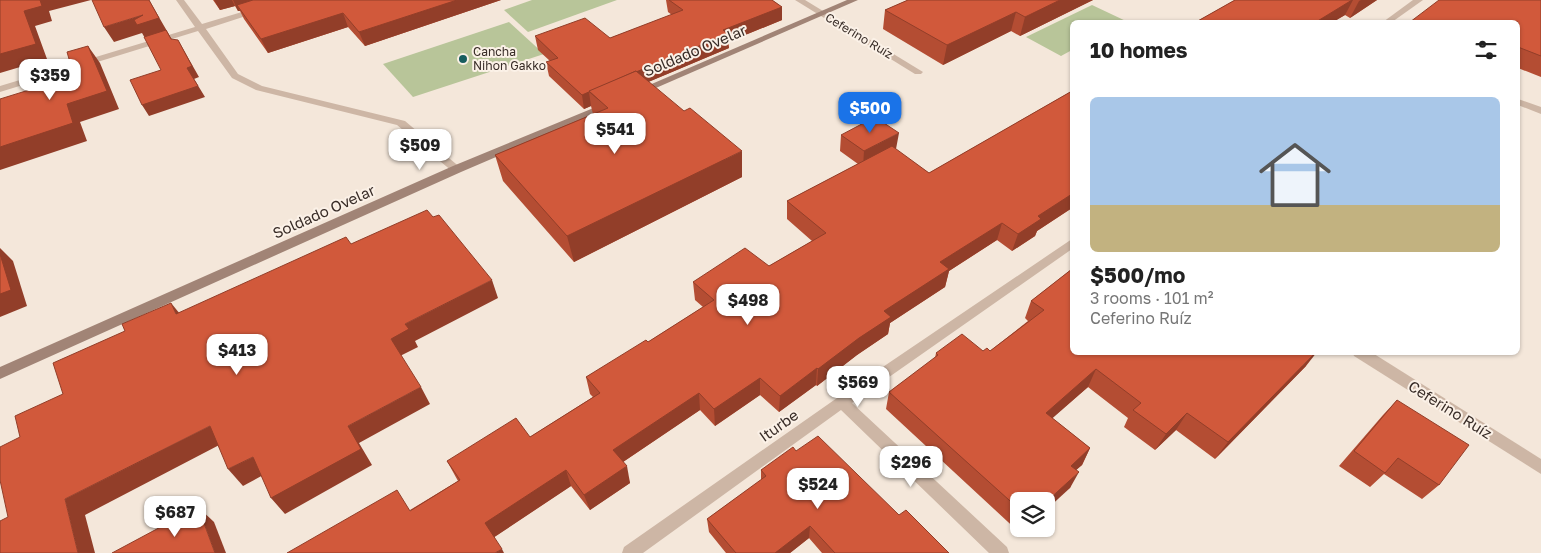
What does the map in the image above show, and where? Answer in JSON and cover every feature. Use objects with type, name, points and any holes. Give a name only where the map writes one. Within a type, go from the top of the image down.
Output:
[{"type":"main road","name":"Soldado Ovelar","points":[[0,373],[457,169],[854,0]]},
{"type":"street","points":[[180,0],[235,76],[259,88],[400,123],[457,169]]},
{"type":"street","points":[[0,89],[291,0]]},
{"type":"street","name":"Ceferino Ruíz","points":[[799,0],[918,72]]},
{"type":"street","points":[[1390,20],[1419,0]]},
{"type":"street","points":[[1520,103],[1541,111]]},
{"type":"street","name":"Iturbe","points":[[630,553],[1070,243]]},
{"type":"street","name":"Ceferino Ruíz","points":[[1364,355],[1541,467]]},
{"type":"street","points":[[842,402],[1000,553]]},
{"type":"green space","points":[[532,0],[617,0],[528,32],[504,10]]},
{"type":"green space","points":[[1092,5],[1124,20],[1070,20],[1070,51],[1061,56],[1026,37]]},
{"type":"green space","name":"Cancha Nihon Gakko","points":[[509,22],[544,54],[413,97],[383,64]]},
{"type":"building","points":[[0,0],[40,0],[42,6],[24,11],[36,44],[0,54]]},
{"type":"building","points":[[92,0],[149,0],[159,18],[137,25],[134,20],[143,15],[104,27]]},
{"type":"building","points":[[253,0],[457,0],[359,32],[343,13],[261,39],[237,5]]},
{"type":"building","points":[[669,0],[772,0],[782,7],[723,30],[728,34],[582,95],[546,62],[558,58],[535,36],[585,18],[610,38],[683,10]]},
{"type":"building","points":[[908,0],[1060,0],[1025,17],[1016,12],[947,45],[885,10]]},
{"type":"building","points":[[1235,0],[1352,0],[1319,20],[1200,20]]},
{"type":"building","points":[[1439,0],[1541,0],[1541,56],[1520,48],[1520,20],[1413,20]]},
{"type":"building","points":[[166,30],[171,39],[178,40],[192,66],[187,68],[198,86],[142,105],[130,80],[161,70],[144,37]]},
{"type":"building","points":[[88,46],[107,91],[67,104],[73,123],[0,147],[0,99],[74,76],[67,52]]},
{"type":"building","points":[[636,71],[684,111],[690,108],[742,151],[567,236],[495,155],[608,108],[589,91]]},
{"type":"building","points":[[1070,92],[1070,195],[1038,216],[1041,219],[1018,234],[1002,223],[940,262],[949,269],[884,311],[891,317],[780,396],[760,378],[714,409],[699,393],[613,450],[627,466],[584,495],[566,470],[485,523],[502,549],[495,553],[287,553],[397,490],[410,511],[460,480],[447,461],[516,418],[530,437],[600,393],[586,377],[646,340],[648,342],[714,300],[693,282],[745,248],[769,266],[826,233],[787,201],[892,146],[929,173]]},
{"type":"building","points":[[875,117],[899,133],[864,151],[841,135]]},
{"type":"building","points":[[427,210],[433,217],[439,215],[492,280],[405,324],[409,329],[391,339],[421,387],[348,426],[361,449],[271,498],[253,457],[228,469],[210,426],[65,499],[78,553],[0,553],[0,521],[8,517],[0,480],[0,447],[20,437],[15,416],[63,394],[53,363],[125,331],[122,324],[171,303],[176,314],[346,237],[351,244]]},
{"type":"building","points":[[0,254],[11,290],[0,294]]},
{"type":"building","points":[[1070,271],[1070,355],[1313,355],[1228,442],[1187,413],[1166,434],[1133,410],[1141,403],[1096,369],[1046,413],[1090,448],[1071,466],[1079,472],[1055,494],[1055,492],[1010,492],[1010,501],[889,392],[938,355],[936,353],[962,334],[983,351],[987,348],[990,351],[1044,310],[1031,301]]},
{"type":"building","points":[[1397,400],[1469,445],[1439,485],[1398,458],[1385,473],[1354,451]]},
{"type":"building","points":[[818,436],[899,515],[906,510],[949,553],[835,553],[810,526],[775,553],[736,553],[707,519],[766,476],[761,470],[793,447],[796,451]]},
{"type":"building","points":[[198,507],[215,553],[112,553]]},
{"type":"place","name":"Cancha Nihon Gakko","points":[[463,59]]}]
